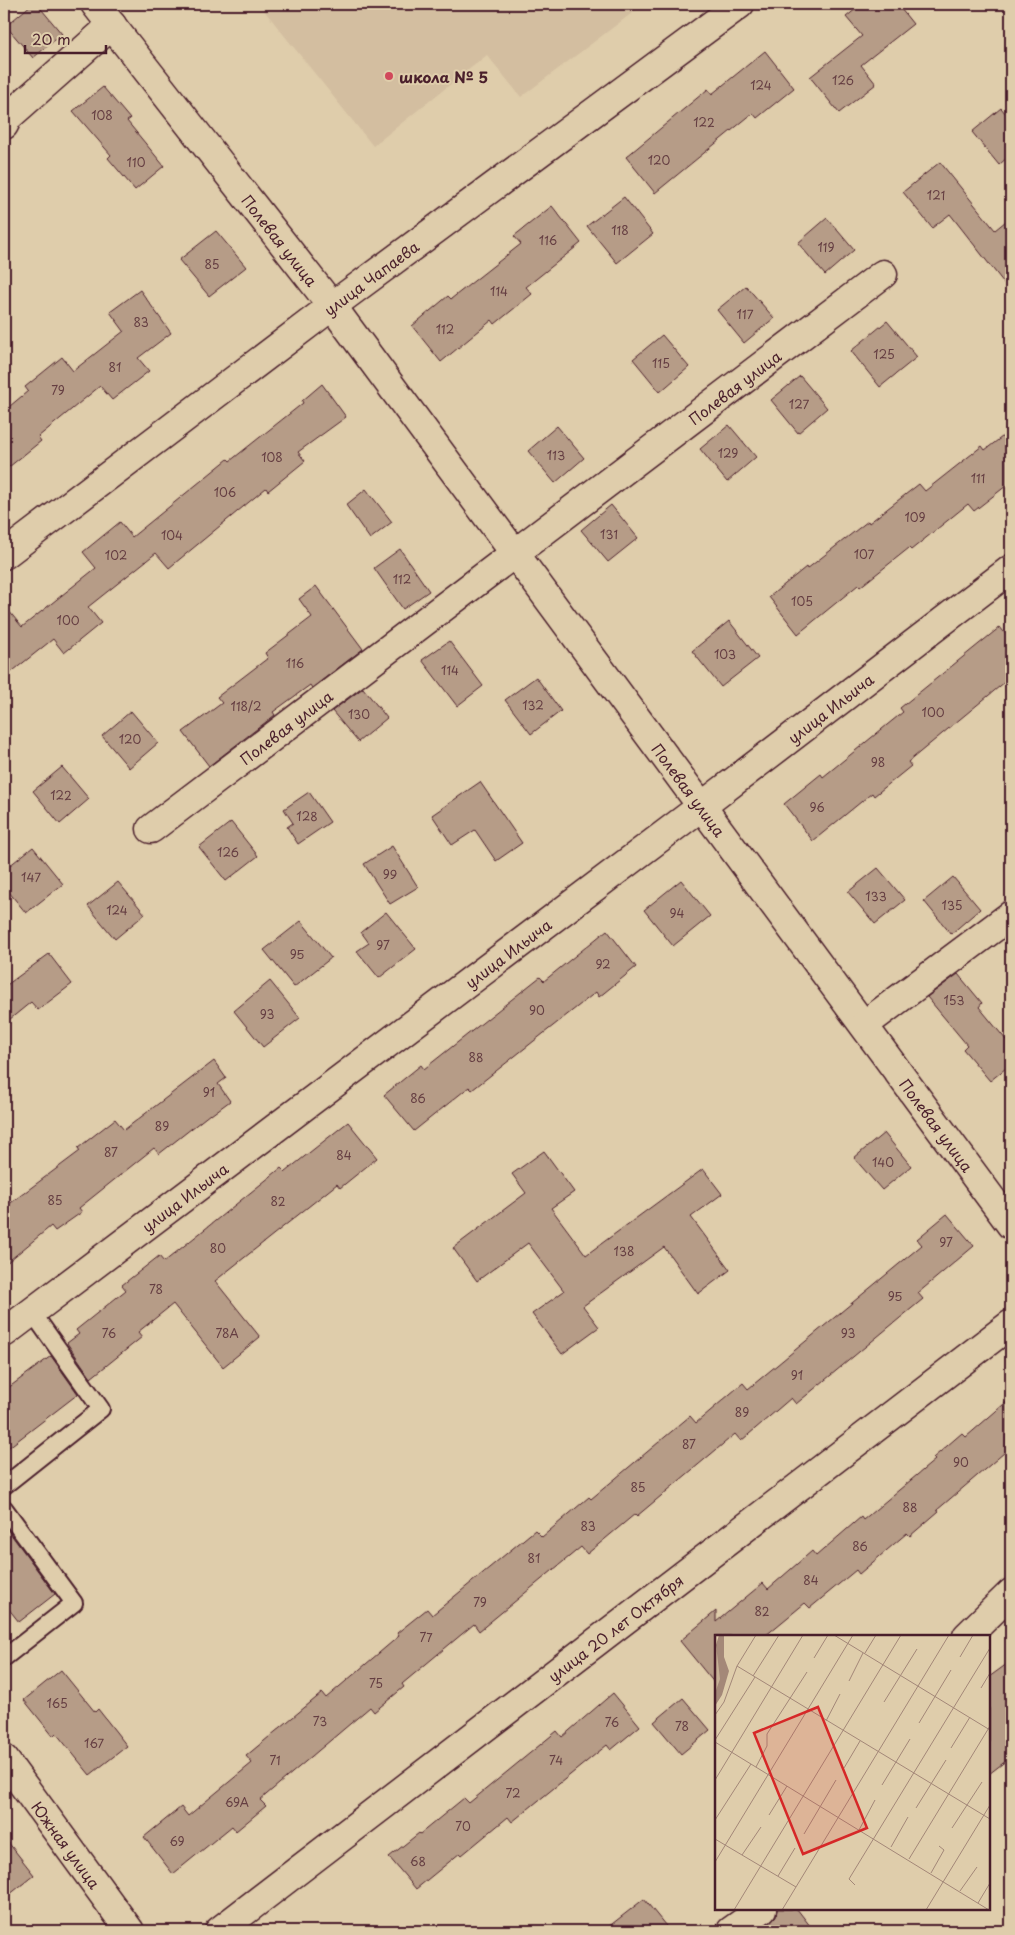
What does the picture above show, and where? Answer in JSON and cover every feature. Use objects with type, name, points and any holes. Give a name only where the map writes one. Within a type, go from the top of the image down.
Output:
[{"type":"street","name":"Полевая улица","points":[[95,4],[332,306],[1011,1225]]},
{"type":"street","name":"улица Чапаева","points":[[4,555],[332,306],[740,4]]},
{"type":"street","points":[[4,125],[8,117],[112,25]]},
{"type":"street","name":"Полевая улица","points":[[151,829],[883,274]]},
{"type":"street","name":"улица Ильича","points":[[4,1333],[1011,570]]},
{"type":"street","points":[[864,1025],[1011,915]]},
{"type":"street","name":"улица 20 лет Октября","points":[[218,1931],[1011,1324]]},
{"type":"street","points":[[968,1635],[1011,1593]]},
{"type":"street","name":"Южная улица","points":[[4,1759],[130,1931]]},
{"type":"street","points":[[731,1931],[761,1910]]},
{"type":"lane","points":[[4,1486],[100,1409],[32,1312]]},
{"type":"lane","points":[[4,1508],[74,1603],[4,1658]]},
{"type":"shaded area","name":"школа № 5","points":[[259,4],[644,4],[521,97],[487,55],[373,146]]},
{"type":"building","points":[[32,4],[37,4],[62,34],[33,58],[6,26]]},
{"type":"building","points":[[862,4],[897,4],[913,24],[861,65],[876,84],[839,113],[810,77],[862,36],[846,17]]},
{"type":"building","points":[[765,51],[794,88],[757,118],[753,113],[655,193],[626,157],[708,89],[712,94]]},
{"type":"building","points":[[103,87],[130,119],[127,121],[164,166],[135,190],[108,158],[111,155],[73,111]]},
{"type":"building","points":[[1001,108],[1011,120],[1011,154],[999,165],[972,132]]},
{"type":"building","points":[[940,162],[995,230],[1011,217],[1011,292],[950,214],[932,228],[903,192]]},
{"type":"building","points":[[624,197],[653,234],[617,263],[587,226]]},
{"type":"building","points":[[552,206],[581,243],[526,287],[532,294],[495,324],[492,320],[441,362],[412,326],[448,296],[451,299],[521,244],[514,236]]},
{"type":"building","points":[[827,218],[854,250],[825,275],[798,243]]},
{"type":"building","points":[[216,231],[246,267],[209,296],[179,260]]},
{"type":"building","points":[[746,286],[774,318],[744,343],[717,310]]},
{"type":"building","points":[[140,290],[171,333],[138,358],[149,371],[112,400],[100,386],[38,437],[41,441],[4,471],[4,411],[28,391],[25,387],[62,357],[73,371],[124,331],[110,312]]},
{"type":"building","points":[[887,321],[917,357],[880,387],[851,351]]},
{"type":"building","points":[[662,335],[689,367],[660,392],[633,359]]},
{"type":"building","points":[[800,376],[827,408],[798,433],[771,400]]},
{"type":"building","points":[[322,384],[346,417],[298,452],[305,461],[268,491],[266,488],[169,568],[156,553],[88,607],[101,623],[64,653],[53,639],[4,678],[4,605],[22,627],[96,568],[83,552],[120,522],[132,537],[228,459],[230,461],[303,403],[302,401]]},
{"type":"building","points":[[729,425],[756,457],[727,482],[700,449]]},
{"type":"building","points":[[557,426],[584,458],[555,483],[528,451]]},
{"type":"building","points":[[1011,430],[1011,482],[974,511],[968,504],[911,550],[909,548],[860,587],[858,585],[798,634],[769,597],[806,567],[807,569],[919,484],[925,491],[982,446],[985,450]]},
{"type":"building","points":[[366,489],[392,522],[370,539],[346,505]]},
{"type":"building","points":[[611,505],[638,538],[608,562],[581,530]]},
{"type":"building","points":[[400,549],[429,591],[403,609],[374,568]]},
{"type":"building","points":[[316,586],[363,649],[312,688],[310,685],[273,712],[275,715],[209,766],[183,732],[222,703],[217,697],[268,658],[265,653],[312,617],[299,599]]},
{"type":"building","points":[[729,621],[758,658],[721,687],[692,651]]},
{"type":"building","points":[[1000,627],[1011,641],[1011,677],[908,762],[911,766],[874,796],[872,793],[813,841],[784,804],[821,774],[823,777],[903,712],[900,708]]},
{"type":"building","points":[[449,641],[483,686],[457,706],[422,660]]},
{"type":"building","points":[[536,677],[561,711],[531,734],[505,700]]},
{"type":"building","points":[[363,688],[387,718],[358,742],[332,711]]},
{"type":"building","points":[[131,711],[158,743],[129,768],[102,736]]},
{"type":"building","points":[[62,767],[89,799],[60,824],[33,791]]},
{"type":"building","points":[[480,782],[522,843],[496,861],[475,830],[452,845],[432,815]]},
{"type":"building","points":[[309,792],[330,822],[298,844],[287,827],[293,823],[284,809]]},
{"type":"building","points":[[231,822],[258,856],[226,881],[199,847]]},
{"type":"building","points":[[392,846],[418,887],[390,904],[364,864]]},
{"type":"building","points":[[33,847],[63,884],[26,913],[4,886],[4,870]]},
{"type":"building","points":[[878,868],[905,900],[875,924],[848,892]]},
{"type":"building","points":[[953,877],[980,909],[951,934],[924,901]]},
{"type":"building","points":[[681,880],[710,916],[673,946],[644,910]]},
{"type":"building","points":[[118,882],[145,914],[115,939],[88,906]]},
{"type":"building","points":[[386,912],[416,949],[379,978],[357,951],[369,943],[361,932]]},
{"type":"building","points":[[301,921],[331,958],[294,987],[264,950]]},
{"type":"building","points":[[607,930],[636,967],[599,997],[596,992],[472,1090],[469,1087],[414,1131],[384,1095],[421,1065],[424,1069],[540,977],[544,981]]},
{"type":"building","points":[[49,954],[72,984],[38,1010],[31,1002],[4,1024],[4,987]]},
{"type":"building","points":[[958,974],[982,1003],[979,1007],[1011,1046],[1011,1064],[990,1081],[963,1049],[967,1045],[927,997]]},
{"type":"building","points":[[270,981],[300,1018],[263,1047],[234,1011]]},
{"type":"building","points":[[214,1061],[226,1078],[218,1084],[230,1101],[210,1114],[159,1154],[154,1148],[79,1208],[82,1212],[55,1231],[51,1226],[4,1265],[4,1208],[80,1151],[78,1148],[115,1119],[124,1130]]},
{"type":"building","points":[[348,1122],[377,1158],[340,1188],[337,1184],[215,1281],[260,1337],[223,1367],[173,1304],[138,1332],[142,1337],[91,1378],[67,1343],[79,1334],[76,1330],[126,1290],[122,1285],[159,1256],[164,1262],[281,1168],[285,1172]]},
{"type":"building","points":[[884,1133],[911,1166],[882,1190],[854,1158]]},
{"type":"building","points":[[544,1151],[574,1192],[551,1208],[586,1255],[703,1169],[722,1194],[691,1217],[730,1270],[698,1294],[664,1247],[583,1306],[599,1327],[562,1354],[532,1314],[564,1291],[528,1243],[477,1281],[453,1248],[526,1193],[512,1174]]},
{"type":"building","points":[[947,1214],[974,1246],[918,1293],[923,1299],[796,1404],[791,1398],[741,1441],[735,1434],[637,1516],[635,1514],[587,1554],[581,1547],[479,1631],[474,1624],[402,1684],[404,1687],[374,1712],[370,1707],[260,1800],[266,1806],[236,1831],[232,1826],[173,1874],[144,1837],[181,1807],[188,1816],[252,1763],[246,1756],[322,1693],[326,1698],[399,1636],[397,1633],[427,1609],[432,1615],[535,1530],[542,1537],[589,1497],[591,1499],[690,1416],[696,1423],[743,1383],[748,1389],[922,1245],[917,1239]]},
{"type":"building","points":[[51,1356],[78,1394],[4,1451],[4,1391]]},
{"type":"building","points":[[1011,1398],[1011,1447],[937,1510],[939,1511],[910,1536],[907,1533],[859,1574],[856,1570],[810,1608],[805,1603],[766,1635],[715,1635],[715,1684],[680,1641],[716,1611],[716,1622],[763,1583],[768,1589],[812,1551],[816,1556],[861,1517],[863,1520],[935,1460],[933,1458],[962,1433],[966,1437]]},
{"type":"building","points":[[4,1525],[55,1594],[19,1622],[4,1603]]},
{"type":"building","points":[[1011,1661],[1011,1757],[990,1773],[990,1676]]},
{"type":"building","points":[[61,1670],[95,1712],[98,1709],[127,1746],[90,1775],[56,1733],[53,1736],[24,1700]]},
{"type":"building","points":[[613,1693],[640,1726],[611,1750],[607,1745],[512,1822],[508,1817],[462,1855],[460,1853],[416,1889],[389,1857],[464,1798],[469,1803],[557,1731],[562,1737]]},
{"type":"building","points":[[683,1698],[710,1730],[681,1754],[654,1722]]},
{"type":"building","points":[[4,1837],[34,1875],[4,1899]]},
{"type":"building","points":[[644,1899],[670,1931],[603,1931]]},
{"type":"building","points":[[777,1910],[798,1910],[814,1931],[758,1931],[776,1916]]},
{"type":"place","name":"школа № 5","points":[[389,76]]}]
